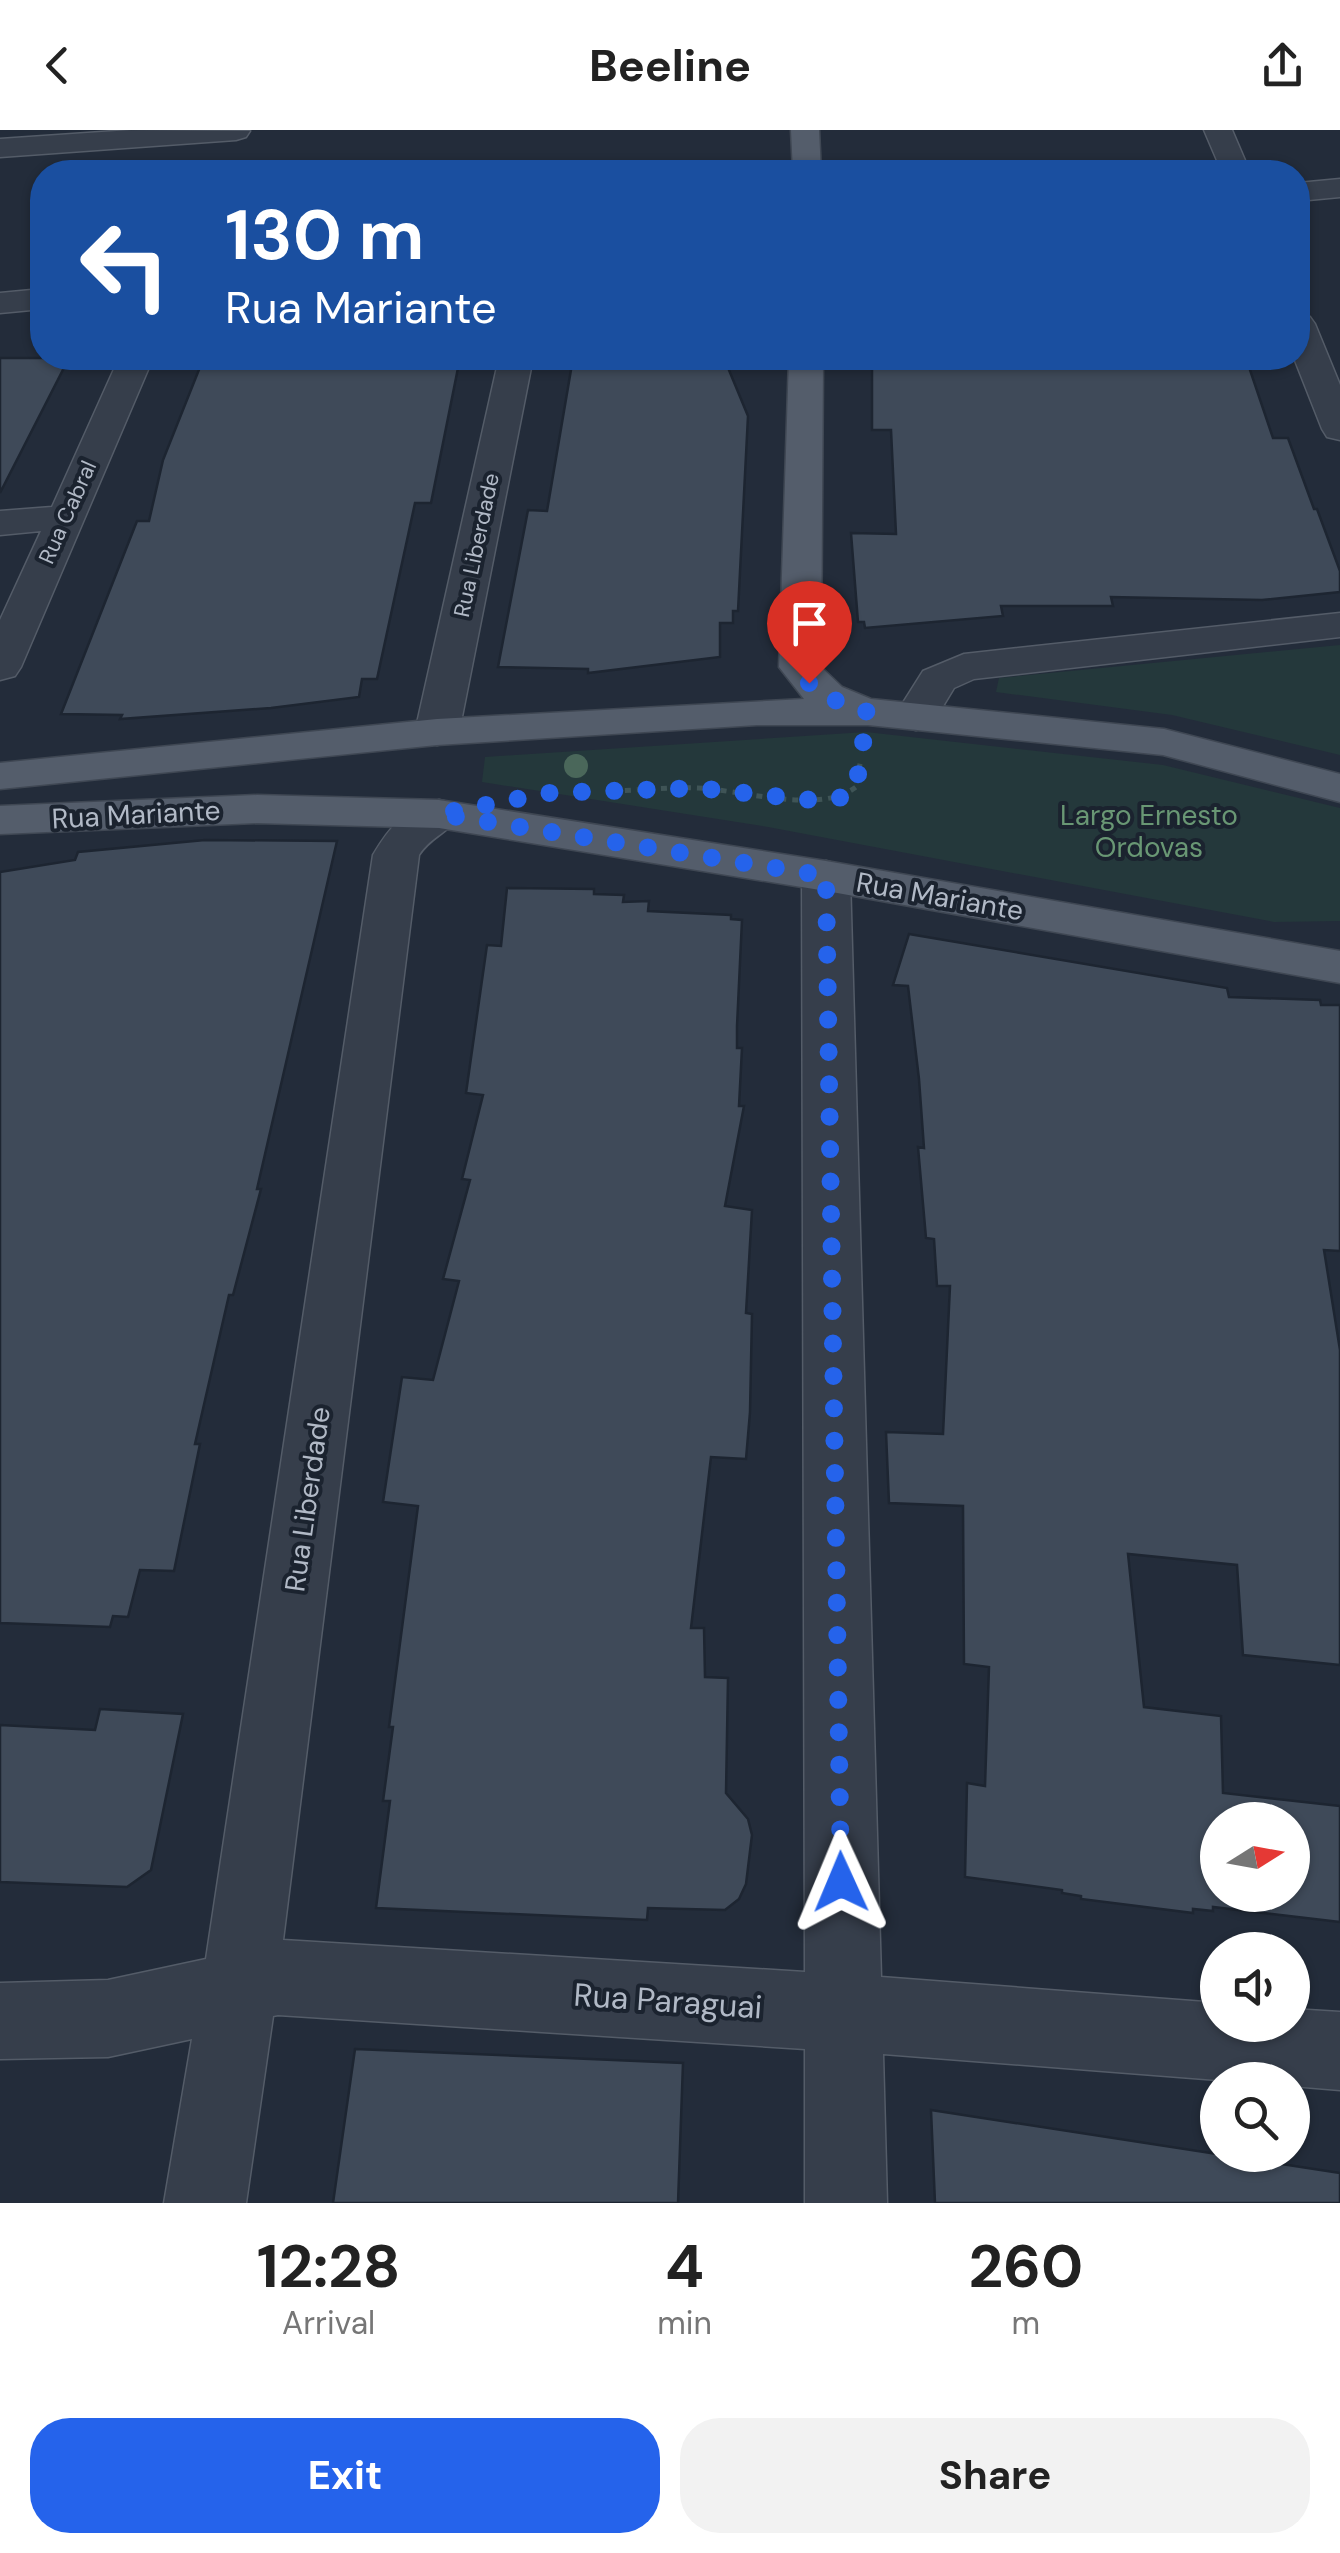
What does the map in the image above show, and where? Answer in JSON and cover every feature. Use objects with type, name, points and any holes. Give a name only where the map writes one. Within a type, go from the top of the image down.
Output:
[{"type":"main road","points":[[806,130],[806,160]]},
{"type":"main road","points":[[806,370],[800,667],[809,683],[826,697],[868,712]]},
{"type":"main road","name":"Rua Mariante","points":[[0,776],[437,732],[757,712],[868,712],[1164,742],[1340,788]]},
{"type":"main road","name":"Rua Mariante","points":[[0,820],[257,808],[439,814],[826,876],[1340,967]]},
{"type":"main road","points":[[1276,955],[1340,956]]},
{"type":"street","points":[[0,148],[236,130],[224,159]]},
{"type":"street","points":[[1218,130],[1231,160]]},
{"type":"street","points":[[1310,191],[1340,188]]},
{"type":"street","points":[[0,303],[30,301]]},
{"type":"street","points":[[1310,354],[1340,429]]},
{"type":"street","name":"Rua Cabral","points":[[0,667],[131,370]]},
{"type":"street","name":"Rua Liberdade","points":[[437,732],[513,370]]},
{"type":"street","points":[[0,523],[64,517]]},
{"type":"street","points":[[916,717],[938,680],[964,667],[1340,625]]},
{"type":"street","name":"Rua Liberdade","points":[[205,2203],[240,1983],[396,855],[410,831],[439,814]]},
{"type":"street","points":[[826,876],[846,2203]]},
{"type":"street","name":"Rua Paraguai","points":[[0,2021],[92,2022],[172,2007],[240,1983],[278,1977],[844,2013],[1340,2051]]},
{"type":"path","points":[[604,791],[698,788],[833,800],[856,787],[868,712]]},
{"type":"green space","points":[[1340,645],[1340,755],[1172,715],[996,692],[999,678]]},
{"type":"green space","name":"Largo Ernesto Ordovas","points":[[866,732],[1163,765],[1340,808],[1340,921],[1274,922],[768,827],[482,782],[485,757]]},
{"type":"building","points":[[0,358],[30,358],[30,370],[63,370],[0,493]]},
{"type":"building","points":[[199,370],[458,370],[431,503],[415,503],[377,679],[362,679],[359,697],[120,719],[122,715],[61,714],[137,521],[149,521],[163,460]]},
{"type":"building","points":[[571,370],[729,370],[748,416],[738,611],[733,611],[733,623],[720,623],[720,657],[588,673],[588,669],[498,667],[528,510],[547,511]]},
{"type":"building","points":[[872,370],[1250,370],[1273,438],[1288,438],[1317,509],[1340,571],[1340,592],[1262,600],[1111,597],[1113,606],[1001,606],[1003,616],[865,628],[864,622],[858,622],[851,533],[896,534],[891,430],[872,430]]},
{"type":"building","points":[[205,840],[337,841],[257,1189],[261,1189],[233,1295],[229,1295],[195,1444],[200,1444],[174,1571],[140,1570],[128,1617],[113,1616],[110,1627],[0,1623],[0,872],[75,860],[78,852]]},
{"type":"building","points":[[507,888],[594,889],[594,894],[624,895],[623,902],[649,901],[648,911],[731,915],[731,919],[742,920],[737,1048],[742,1048],[739,1106],[744,1106],[725,1206],[752,1210],[746,1313],[752,1314],[750,1412],[746,1459],[711,1457],[691,1628],[704,1628],[705,1677],[728,1678],[726,1793],[748,1819],[752,1835],[746,1884],[739,1899],[725,1910],[648,1908],[647,1920],[376,1908],[390,1801],[383,1801],[393,1727],[389,1727],[418,1506],[383,1502],[402,1377],[433,1380],[459,1281],[443,1279],[470,1180],[462,1179],[483,1095],[466,1093],[487,945],[501,946]]},
{"type":"building","points":[[909,934],[1227,988],[1229,997],[1320,1000],[1321,1005],[1340,1005],[1340,1251],[1324,1250],[1340,1350],[1340,1665],[1243,1655],[1237,1565],[1128,1554],[1144,1707],[1221,1716],[1223,1793],[1304,1802],[1200,1802],[1200,1910],[1193,1909],[1193,1913],[1081,1899],[1062,1890],[965,1877],[967,1783],[985,1786],[989,1667],[964,1664],[963,1506],[889,1503],[886,1432],[943,1434],[950,1286],[937,1286],[934,1239],[926,1238],[918,1147],[924,1148],[908,986],[893,985]]},
{"type":"building","points":[[100,1709],[183,1714],[151,1870],[127,1887],[0,1882],[0,1725],[95,1730]]},
{"type":"building","points":[[1310,1803],[1340,1806],[1340,1922],[1255,1912],[1310,1912]]},
{"type":"building","points":[[355,2049],[683,2063],[678,2203],[333,2203]]},
{"type":"building","points":[[931,2110],[1200,2151],[1200,2172],[1310,2172],[1310,2168],[1340,2173],[1340,2203],[935,2203]]},
{"type":"route","points":[[809,683],[826,697],[868,712],[856,787],[843,797],[822,801],[698,788],[548,793],[439,814],[826,876],[841,1882]]}]
